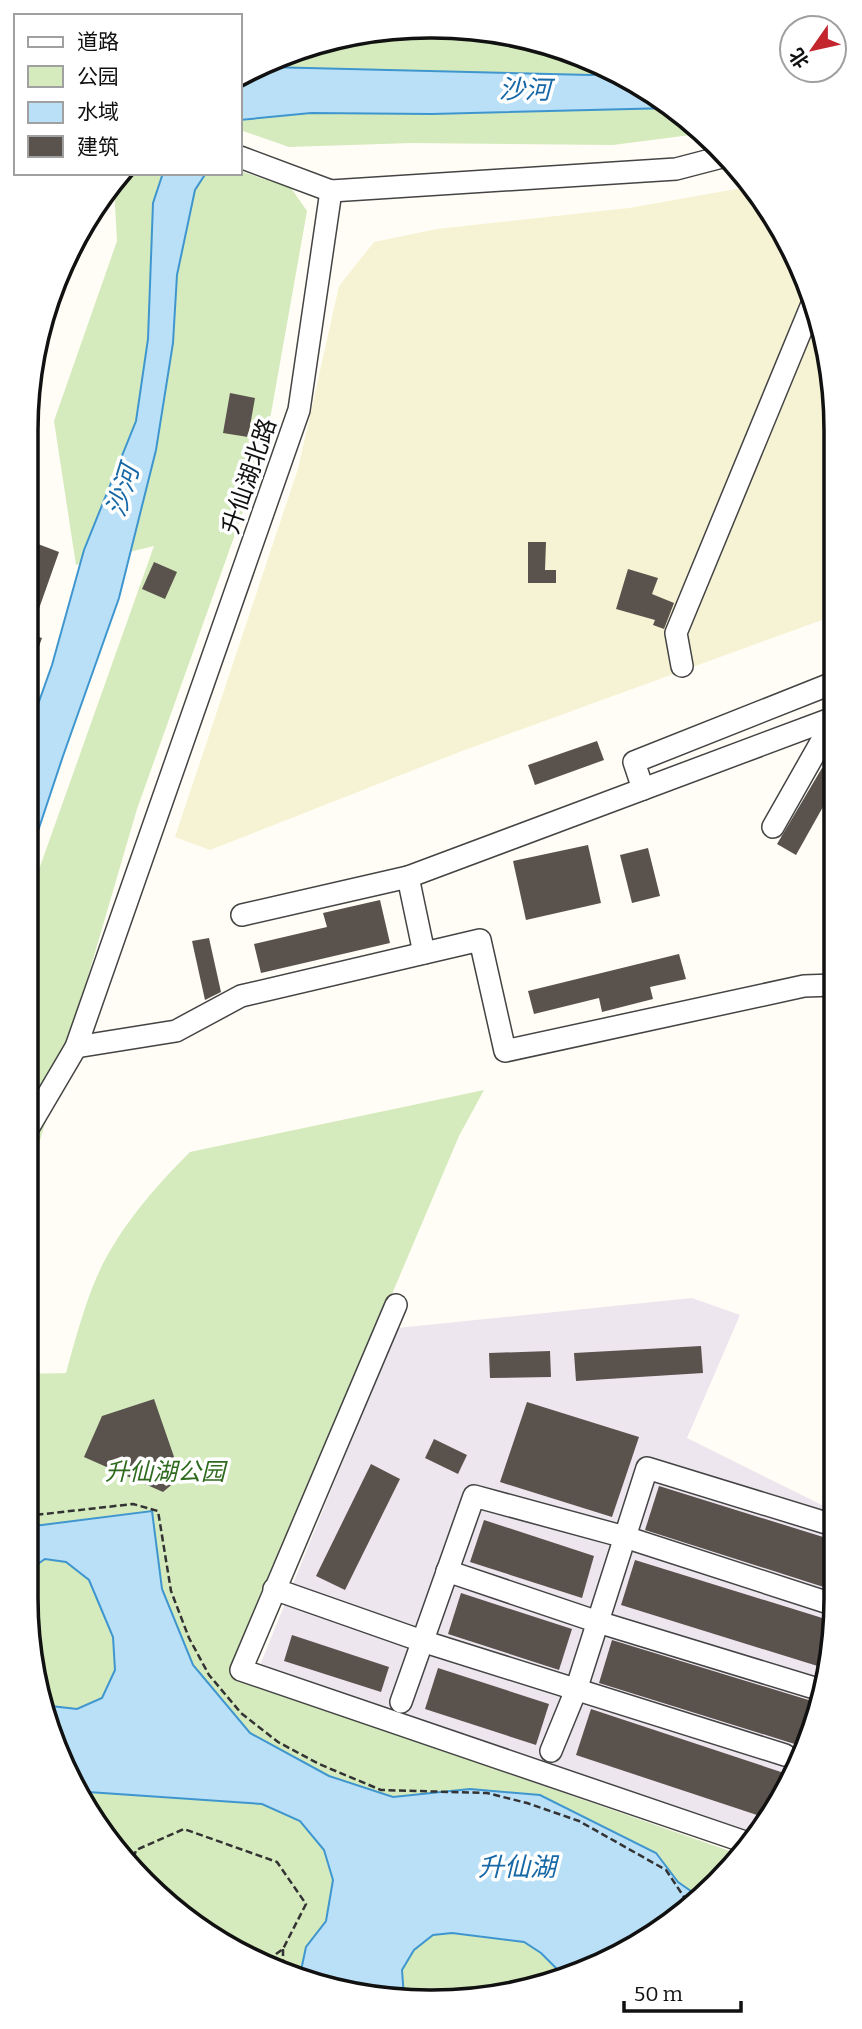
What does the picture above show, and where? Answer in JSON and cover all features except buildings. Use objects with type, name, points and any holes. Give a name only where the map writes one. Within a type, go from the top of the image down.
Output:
[{"type":"street","points":[[246,159],[331,191],[676,169],[714,158]]},
{"type":"street","name":"升仙湖北路","points":[[38,1112],[76,1047],[299,410],[331,191]]},
{"type":"street","points":[[682,666],[676,633],[807,317]]},
{"type":"street","points":[[643,789],[634,762],[824,687]]},
{"type":"street","points":[[242,915],[408,877],[824,722]]},
{"type":"street","points":[[773,827],[824,735]]},
{"type":"street","points":[[408,877],[424,953]]},
{"type":"street","points":[[76,1047],[176,1031],[240,996],[480,940],[505,1051],[804,986],[824,985]]},
{"type":"street","points":[[396,1305],[241,1670],[740,1840]]},
{"type":"street","points":[[551,1751],[576,1690],[648,1468],[824,1523]]},
{"type":"street","points":[[401,1702],[474,1496],[625,1537],[824,1601]]},
{"type":"street","points":[[447,1571],[598,1622],[813,1688]]},
{"type":"street","points":[[274,1589],[422,1641],[785,1755]]},
{"type":"path","points":[[135,1855],[136,1850],[184,1829],[277,1863],[306,1904],[282,1950],[272,1957]]},
{"type":"path","points":[[282,1950],[283,1962]]},
{"type":"shaded area","points":[[739,188],[783,257],[810,329],[823,405],[824,619],[462,751],[210,850],[175,837],[298,469],[339,286],[374,242],[437,229],[629,208]]},
{"type":"shaded area","points":[[692,1298],[740,1315],[687,1438],[824,1506],[823,1624],[810,1700],[783,1772],[745,1832],[260,1665],[397,1328]]},
{"type":"green space","points":[[431,38],[508,46],[581,68],[627,91],[689,135],[613,145],[412,143],[289,147],[242,131],[242,87],[281,68],[329,52],[380,42]]},
{"type":"green space","points":[[242,172],[291,188],[307,211],[264,453],[137,809],[38,1147],[38,872],[154,546],[76,565],[54,421],[117,241],[115,199],[134,175],[242,175]]},
{"type":"green space","name":"升仙湖公园","points":[[484,1090],[459,1136],[230,1676],[731,1851],[709,1876],[670,1909],[605,1950],[533,1977],[457,1990],[380,1987],[305,1970],[235,1938],[172,1893],[153,1876],[120,1837],[79,1772],[52,1700],[39,1624],[38,1374],[66,1373],[89,1297],[111,1249],[147,1198],[190,1152]]},
{"type":"water","name":"沙河","points":[[283,67],[595,75],[654,108],[432,114],[311,113],[242,120],[242,87]]},
{"type":"water","name":"沙河","points":[[162,175],[205,175],[195,190],[177,275],[173,343],[156,450],[119,598],[38,831],[38,704],[52,665],[84,550],[136,421],[148,339],[153,203]]},
{"type":"water","name":"升仙湖","points":[[152,1511],[162,1589],[193,1665],[250,1733],[329,1776],[393,1797],[470,1789],[540,1795],[656,1853],[678,1882],[692,1892],[627,1938],[558,1970],[541,1953],[524,1942],[452,1933],[433,1935],[414,1950],[402,1970],[403,1990],[354,1983],[301,1969],[306,1947],[326,1921],[333,1880],[324,1850],[300,1821],[262,1804],[90,1792],[68,1748],[54,1706],[77,1709],[102,1698],[115,1670],[113,1637],[89,1580],[66,1562],[45,1559],[38,1564],[38,1525]]}]
